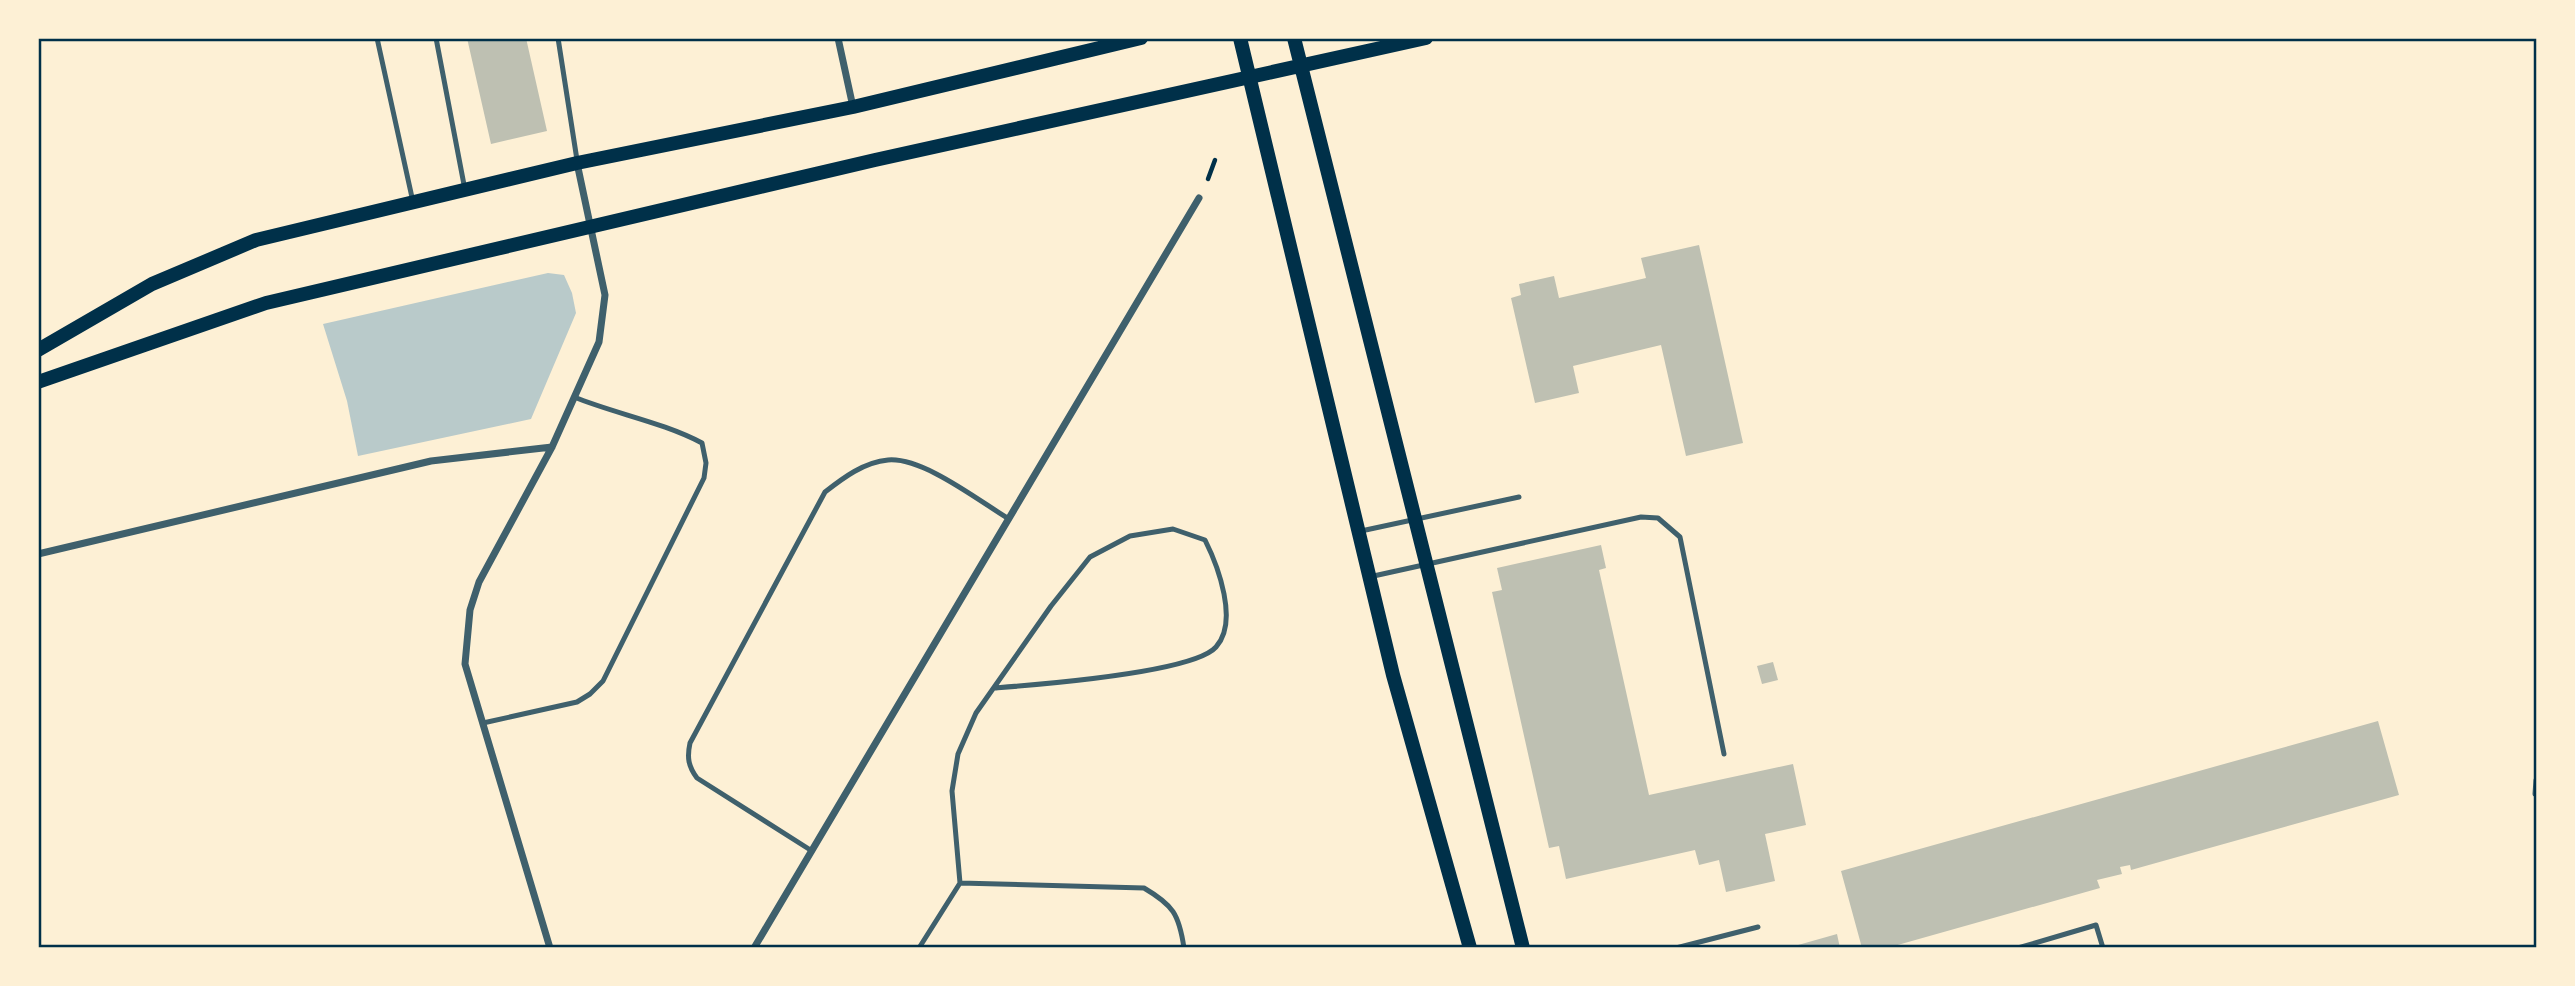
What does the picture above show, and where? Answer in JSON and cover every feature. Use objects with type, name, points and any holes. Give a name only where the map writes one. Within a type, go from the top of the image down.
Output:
[{"type":"main road","points":[[38,350],[152,284],[256,240],[577,163],[853,107],[1141,38]]},
{"type":"main road","points":[[1240,38],[1368,577],[1470,947]]},
{"type":"main road","points":[[1294,38],[1523,947]]},
{"type":"main road","points":[[38,382],[266,303],[1426,38]]},
{"type":"street","points":[[838,38],[853,107]]},
{"type":"street","points":[[550,947],[465,664],[470,610],[479,582],[552,447],[599,342],[605,295],[577,163]]},
{"type":"street","points":[[754,947],[1199,198]]},
{"type":"street","points":[[38,554],[431,461],[552,447]]},
{"type":"lane","points":[[377,38],[414,202]]},
{"type":"lane","points":[[436,38],[464,190]]},
{"type":"lane","points":[[558,38],[577,163]]},
{"type":"lane","points":[[483,723],[578,702],[603,681],[704,478],[706,463],[702,443],[679,431],[574,397]]},
{"type":"lane","points":[[812,851],[697,778],[689,767],[688,755],[690,743],[825,492],[848,475],[888,460],[930,471],[1009,519]]},
{"type":"lane","points":[[1358,532],[1519,497]]},
{"type":"lane","points":[[1368,577],[1641,517],[1658,518],[1680,537],[1724,754]]},
{"type":"lane","points":[[919,947],[960,883],[952,791],[958,754],[976,713],[1051,606],[1090,557],[1130,536],[1173,529],[1205,541],[1217,563],[1224,594],[1226,627],[1215,648],[1194,659],[1083,682],[995,688]]},
{"type":"lane","points":[[2535,793],[2536,780]]},
{"type":"lane","points":[[960,883],[1144,888],[1168,902],[1180,923],[1184,947]]},
{"type":"lane","points":[[2018,947],[2096,925],[2103,947]]},
{"type":"lane","points":[[1676,947],[1758,927]]},
{"type":"shaded area","points":[[548,273],[564,275],[572,293],[576,313],[531,419],[358,456],[347,401],[323,324]]},
{"type":"building","points":[[467,38],[526,38],[547,131],[491,144]]},
{"type":"building","points":[[1699,245],[1743,443],[1686,456],[1661,345],[1573,366],[1579,393],[1535,403],[1511,298],[1521,295],[1519,284],[1554,276],[1559,298],[1646,278],[1641,258]]},
{"type":"building","points":[[1601,545],[1606,568],[1599,570],[1649,795],[1793,764],[1806,825],[1765,834],[1775,881],[1726,892],[1719,860],[1699,865],[1695,850],[1566,879],[1559,846],[1549,848],[1492,592],[1502,590],[1497,568]]},
{"type":"building","points":[[1773,662],[1778,680],[1762,684],[1757,666]]},
{"type":"building","points":[[2378,721],[2399,795],[2131,870],[2130,865],[2120,867],[2122,874],[2097,880],[2100,888],[1887,948],[1862,948],[1841,871]]},
{"type":"building","points":[[1837,934],[1840,948],[1791,948],[1791,947]]}]
